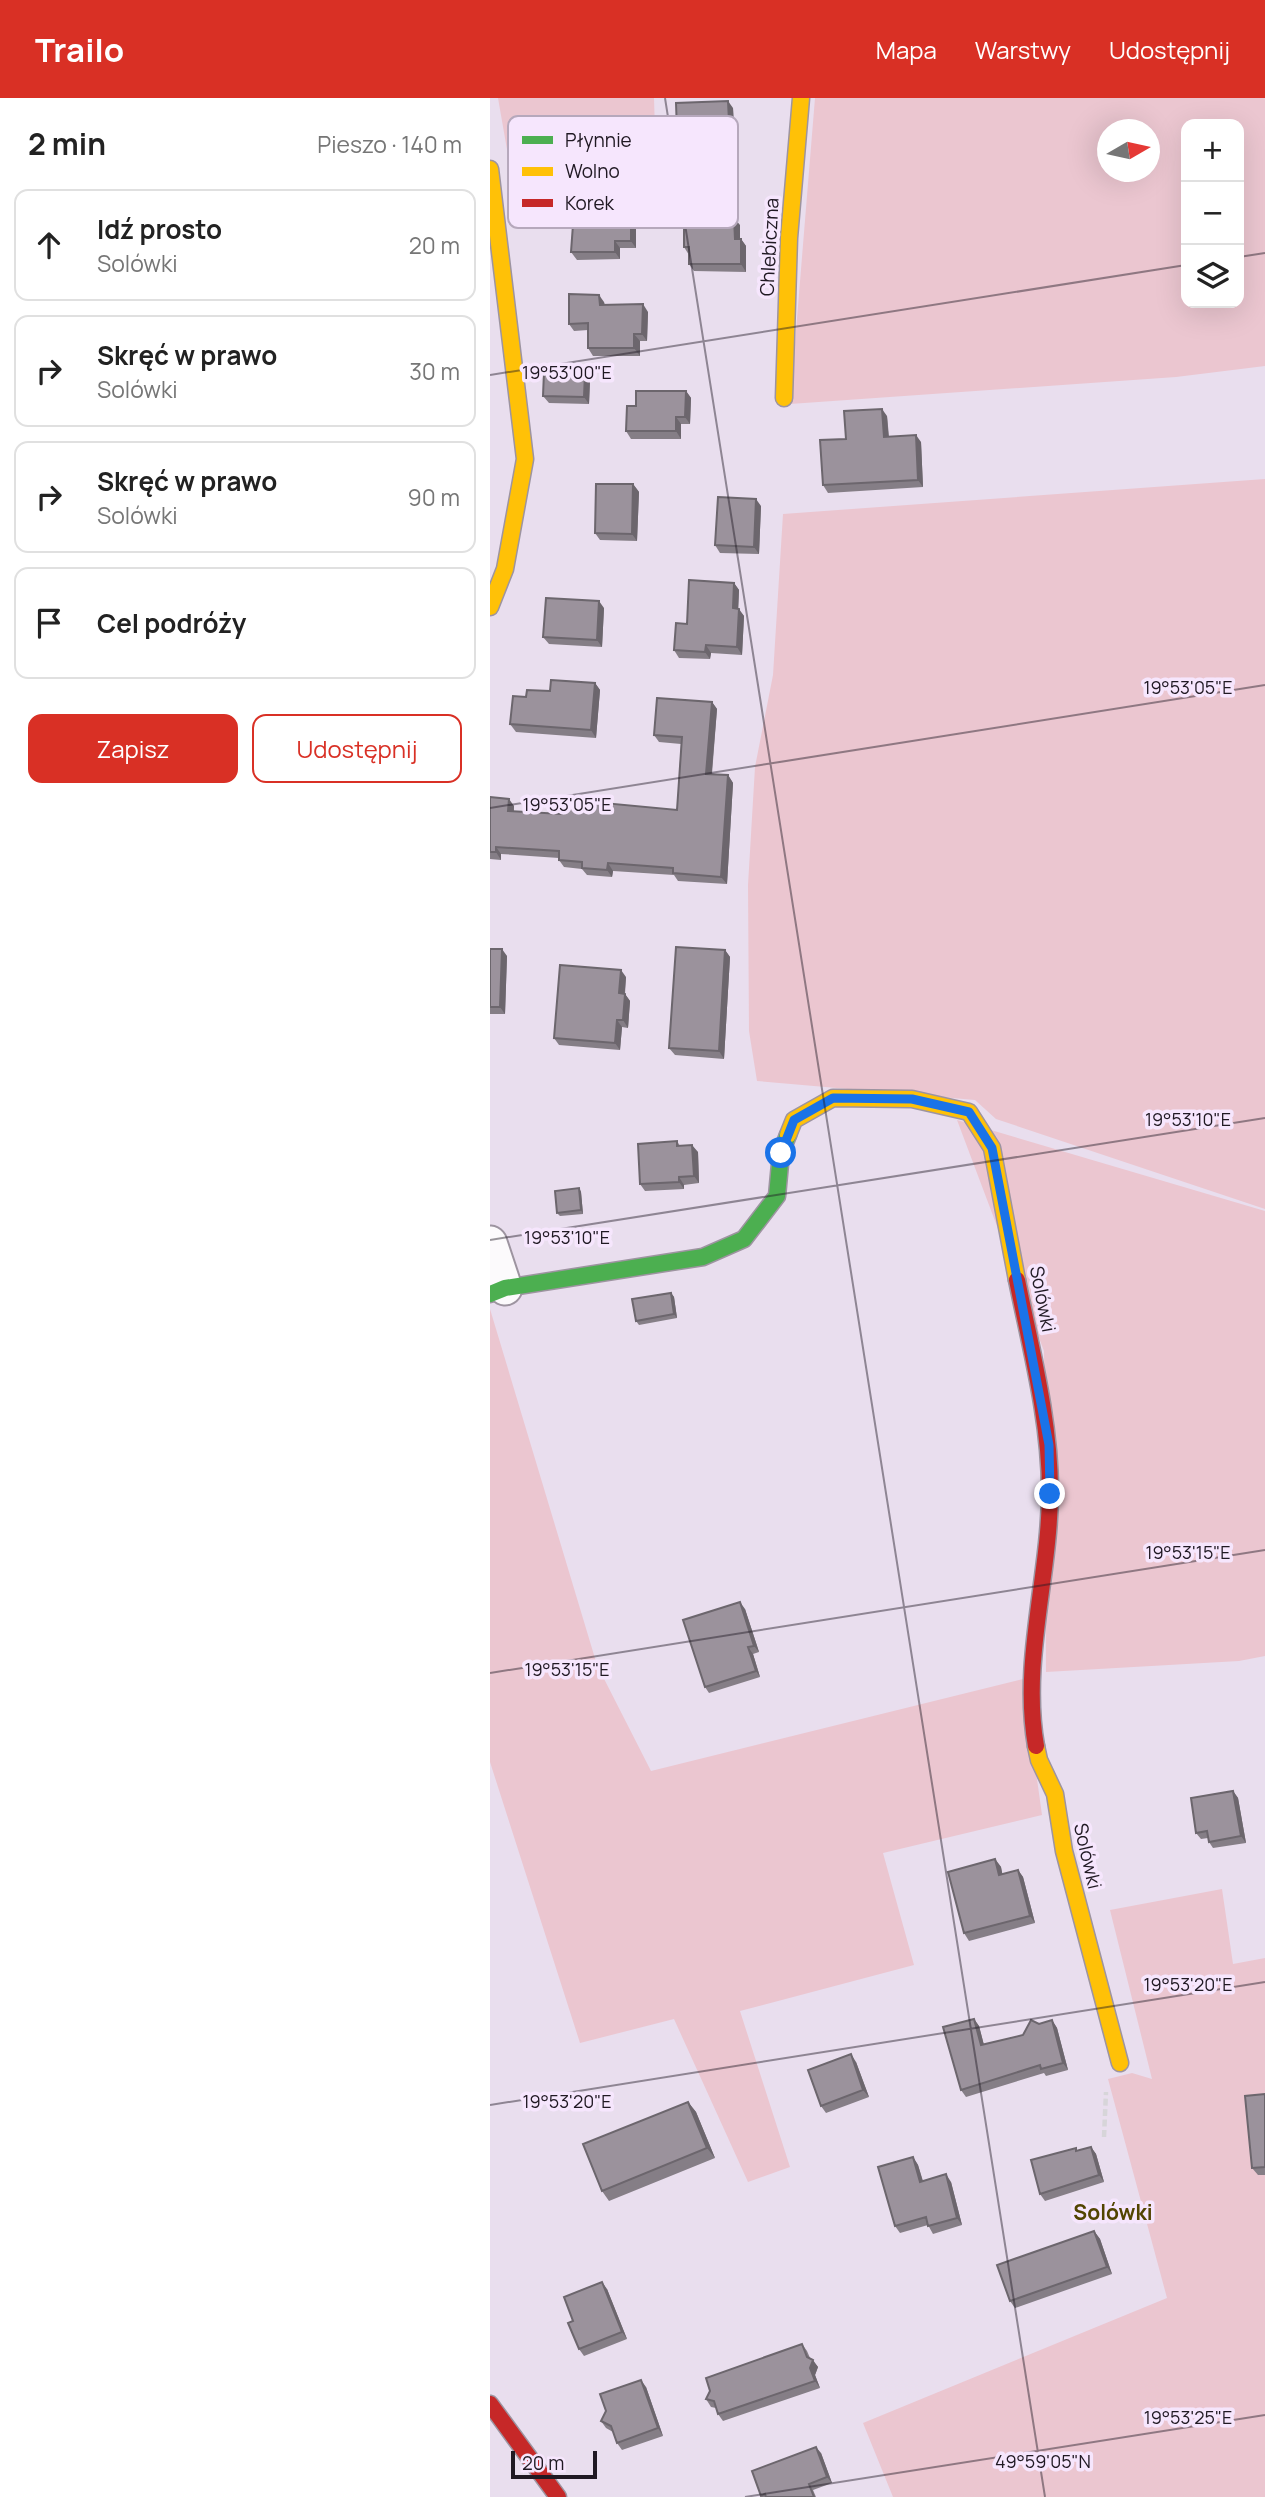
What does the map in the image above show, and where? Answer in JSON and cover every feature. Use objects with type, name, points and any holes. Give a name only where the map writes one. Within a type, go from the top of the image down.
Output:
[{"type":"street","name":"Chlebiczna","points":[[784,398],[789,238],[801,98]]},
{"type":"street","points":[[490,169],[526,459],[505,569],[490,607]]},
{"type":"street","name":"Solówki","points":[[498,1291],[703,1257],[744,1239],[776,1196],[781,1153],[794,1120],[833,1098],[912,1099],[969,1112],[992,1148],[1049,1445],[1050,1494],[1032,1673],[1031,1717],[1039,1760],[1055,1794],[1064,1851],[1119,2063]]},
{"type":"street","points":[[490,1243],[498,1291]]},
{"type":"street","points":[[490,2404],[558,2497]]},
{"type":"path","points":[[1104,2137],[1107,2082]]},
{"type":"shaded area","points":[[498,98],[654,98],[655,116],[508,116],[508,155]]},
{"type":"shaded area","points":[[815,98],[1265,98],[1265,366],[1176,377],[790,404]]},
{"type":"shaded area","points":[[1265,479],[1265,1209],[996,1119],[975,1100],[757,1081],[749,1031],[748,885],[755,767],[773,675],[783,514]]},
{"type":"shaded area","points":[[957,1120],[1265,1211],[1265,1656],[1239,1661],[1046,1672],[1044,1351]]},
{"type":"shaded area","points":[[490,1309],[597,1665],[651,1771],[1023,1679],[1042,1815],[883,1853],[914,1965],[740,2011],[790,2167],[748,2182],[674,2019],[580,2043],[490,1762]]},
{"type":"shaded area","points":[[1222,1889],[1233,1964],[1265,1958],[1265,2497],[893,2497],[863,2423],[1167,2298],[1108,2079],[1132,2073],[1152,2079],[1110,1910]]},
{"type":"building","points":[[728,101],[729,116],[676,116],[676,103]]},
{"type":"building","points":[[573,228],[631,228],[631,241],[615,241],[615,252],[571,252]]},
{"type":"building","points":[[684,228],[734,228],[735,239],[741,239],[741,264],[689,264],[689,247],[684,247]]},
{"type":"building","points":[[569,294],[599,295],[600,305],[643,304],[642,334],[634,334],[634,348],[588,348],[588,323],[569,324]]},
{"type":"building","points":[[544,372],[585,373],[584,397],[543,396]]},
{"type":"building","points":[[636,391],[686,391],[685,417],[676,417],[676,431],[626,431],[627,406],[636,406]]},
{"type":"building","points":[[882,409],[884,437],[916,435],[918,480],[823,485],[820,440],[846,439],[844,411]]},
{"type":"building","points":[[596,484],[633,484],[632,534],[595,533]]},
{"type":"building","points":[[718,497],[756,499],[754,547],[715,545]]},
{"type":"building","points":[[689,580],[734,583],[733,608],[739,609],[737,647],[706,645],[705,652],[674,650],[676,623],[687,624]]},
{"type":"building","points":[[546,598],[599,601],[597,640],[543,637]]},
{"type":"building","points":[[551,680],[595,683],[591,730],[510,724],[513,696],[526,697],[527,690],[550,691]]},
{"type":"building","points":[[657,698],[712,702],[706,774],[728,775],[721,877],[673,873],[673,868],[608,863],[607,870],[582,868],[582,862],[559,860],[559,851],[496,847],[496,852],[490,852],[490,797],[509,799],[508,811],[562,814],[562,803],[571,803],[572,800],[677,810],[682,737],[654,735]]},
{"type":"building","points":[[676,947],[725,950],[719,1051],[669,1048]]},
{"type":"building","points":[[490,949],[502,949],[500,1007],[490,1007]]},
{"type":"building","points":[[560,965],[621,970],[619,993],[625,994],[623,1020],[617,1020],[615,1043],[554,1038]]},
{"type":"building","points":[[677,1141],[677,1146],[692,1145],[694,1176],[679,1177],[679,1182],[640,1184],[638,1144]]},
{"type":"building","points":[[579,1188],[581,1210],[557,1213],[555,1191]]},
{"type":"building","points":[[671,1293],[674,1314],[636,1321],[632,1299]]},
{"type":"building","points":[[740,1602],[754,1646],[748,1647],[756,1671],[705,1687],[683,1620]]},
{"type":"building","points":[[1233,1791],[1241,1836],[1209,1842],[1207,1831],[1196,1833],[1191,1798]]},
{"type":"building","points":[[995,1859],[999,1875],[1018,1870],[1030,1916],[964,1933],[948,1872]]},
{"type":"building","points":[[974,2019],[981,2045],[1023,2035],[1031,2020],[1039,2024],[1052,2020],[1063,2063],[1041,2069],[1040,2065],[961,2090],[943,2027]]},
{"type":"building","points":[[851,2054],[863,2090],[821,2106],[808,2070]]},
{"type":"building","points":[[1265,2094],[1265,2167],[1252,2168],[1245,2096]]},
{"type":"building","points":[[688,2102],[707,2148],[602,2191],[583,2144]]},
{"type":"building","points":[[1091,2147],[1099,2175],[1040,2194],[1031,2160],[1076,2148],[1076,2151]]},
{"type":"building","points":[[913,2157],[920,2182],[946,2174],[957,2218],[928,2226],[926,2217],[895,2226],[878,2167]]},
{"type":"building","points":[[1094,2231],[1107,2267],[1010,2301],[997,2265]]},
{"type":"building","points":[[602,2282],[622,2332],[579,2349],[568,2323],[573,2321],[564,2297]]},
{"type":"building","points":[[802,2344],[807,2357],[813,2360],[810,2368],[815,2381],[718,2414],[714,2401],[706,2399],[710,2391],[706,2378]]},
{"type":"building","points":[[641,2380],[658,2428],[617,2443],[611,2426],[601,2421],[606,2411],[600,2394]]},
{"type":"building","points":[[816,2447],[827,2477],[809,2484],[814,2497],[761,2496],[752,2471]]},
{"type":"traffic: fast","points":[[490,1294],[505,1288],[703,1257],[744,1239],[777,1196],[781,1153],[788,1135]]},
{"type":"traffic: slow","points":[[784,398],[789,238],[801,98]]},
{"type":"traffic: slow","points":[[490,169],[525,459],[505,569],[490,607]]},
{"type":"traffic: slow","points":[[788,1135],[794,1120],[833,1098],[912,1099],[969,1112],[992,1148],[1017,1280]]},
{"type":"traffic: slow","points":[[1036,1746],[1039,1760],[1055,1794],[1064,1851],[1120,2063]]},
{"type":"traffic: jam","points":[[1017,1280],[1039,1385],[1049,1464],[1049,1523],[1032,1682],[1036,1746]]},
{"type":"traffic: jam","points":[[490,2404],[558,2497]]},
{"type":"district","name":"Solówki","points":[[1113,2212]]},
{"type":"route","points":[[781,1153],[794,1120],[833,1098],[912,1099],[969,1112],[992,1148],[1049,1445],[1050,1494]]}]
